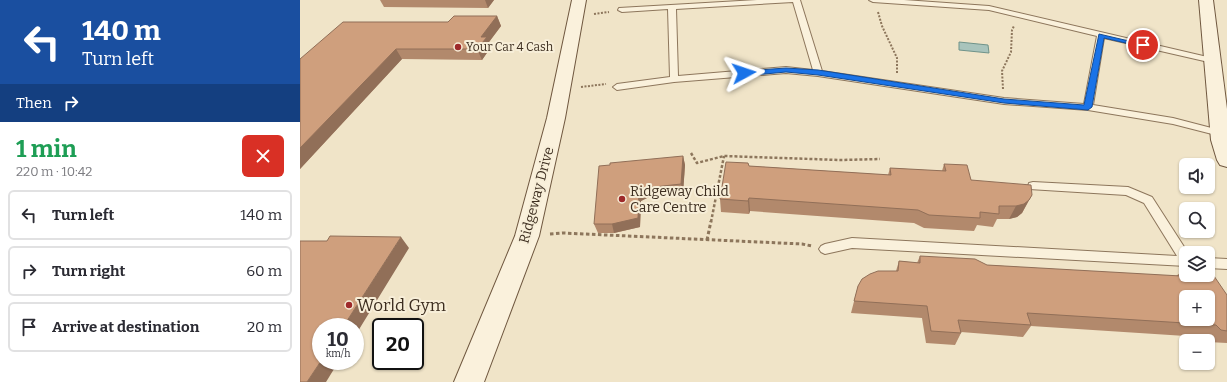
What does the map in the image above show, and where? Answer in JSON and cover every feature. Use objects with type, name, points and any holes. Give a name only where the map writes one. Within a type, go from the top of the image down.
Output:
[{"type":"street","points":[[1206,0],[1215,23],[1213,61],[1220,133],[1227,160]]},
{"type":"street","name":"Ridgeway Drive","points":[[469,382],[528,236],[561,91],[577,8]]},
{"type":"lane","points":[[622,10],[795,0],[818,73]]},
{"type":"lane","points":[[874,0],[989,8],[1101,36],[1213,61]]},
{"type":"lane","points":[[672,7],[674,79]]},
{"type":"lane","points":[[1088,107],[1101,36]]},
{"type":"lane","points":[[617,87],[674,79],[786,70],[818,73],[1004,101],[1088,107],[1173,121],[1220,133]]},
{"type":"lane","points":[[1033,186],[1128,191],[1148,200],[1179,249]]},
{"type":"lane","points":[[824,249],[852,243],[1054,255],[1179,260]]},
{"type":"lane","points":[[1215,263],[1227,264]]},
{"type":"path","points":[[874,0],[882,26],[897,58],[897,86]]},
{"type":"path","points":[[577,8],[622,10]]},
{"type":"path","points":[[1004,101],[1002,71],[1011,52],[1012,30],[1021,15]]},
{"type":"path","points":[[561,91],[610,83],[617,87]]},
{"type":"path","points":[[691,153],[697,163],[724,156],[880,160]]},
{"type":"path","points":[[707,240],[724,156]]},
{"type":"path","points":[[528,236],[563,233],[802,244],[824,249]]},
{"type":"water","points":[[959,42],[988,45],[989,53],[959,50]]},
{"type":"building","points":[[454,16],[497,16],[481,37],[487,37],[477,49],[396,49],[300,148],[300,59],[343,22],[448,22]]},
{"type":"building","name":"Ridgeway Child Care Centre","points":[[683,156],[681,184],[645,188],[639,192],[638,218],[612,224],[594,224],[599,166],[610,165],[610,163]]},
{"type":"building","points":[[726,162],[748,163],[749,166],[891,175],[890,168],[946,171],[944,164],[967,165],[971,180],[1031,185],[1032,195],[1024,204],[1016,206],[999,206],[999,214],[980,212],[980,218],[929,215],[918,210],[749,198],[748,201],[720,199]]},
{"type":"building","points":[[330,236],[401,237],[349,318],[312,318],[312,370],[315,370],[307,382],[300,382],[300,241],[327,241]]},
{"type":"building","points":[[920,256],[975,259],[987,265],[1179,276],[1179,282],[1215,282],[1215,277],[1227,295],[1227,331],[1221,330],[1215,325],[1215,290],[1179,290],[1179,323],[1027,313],[1031,325],[958,320],[961,333],[931,331],[927,306],[854,301],[858,286],[862,279],[878,271],[898,271],[899,261],[920,263]]},
{"type":"place","name":"Your Car 4 Cash","points":[[458,47]]},
{"type":"place","name":"Ridgeway Child Care Centre","points":[[622,199]]},
{"type":"place","name":"World Gym","points":[[349,305]]},
{"type":"route","points":[[744,73],[786,70],[818,73],[1004,101],[1088,107],[1101,36],[1143,45]]}]
